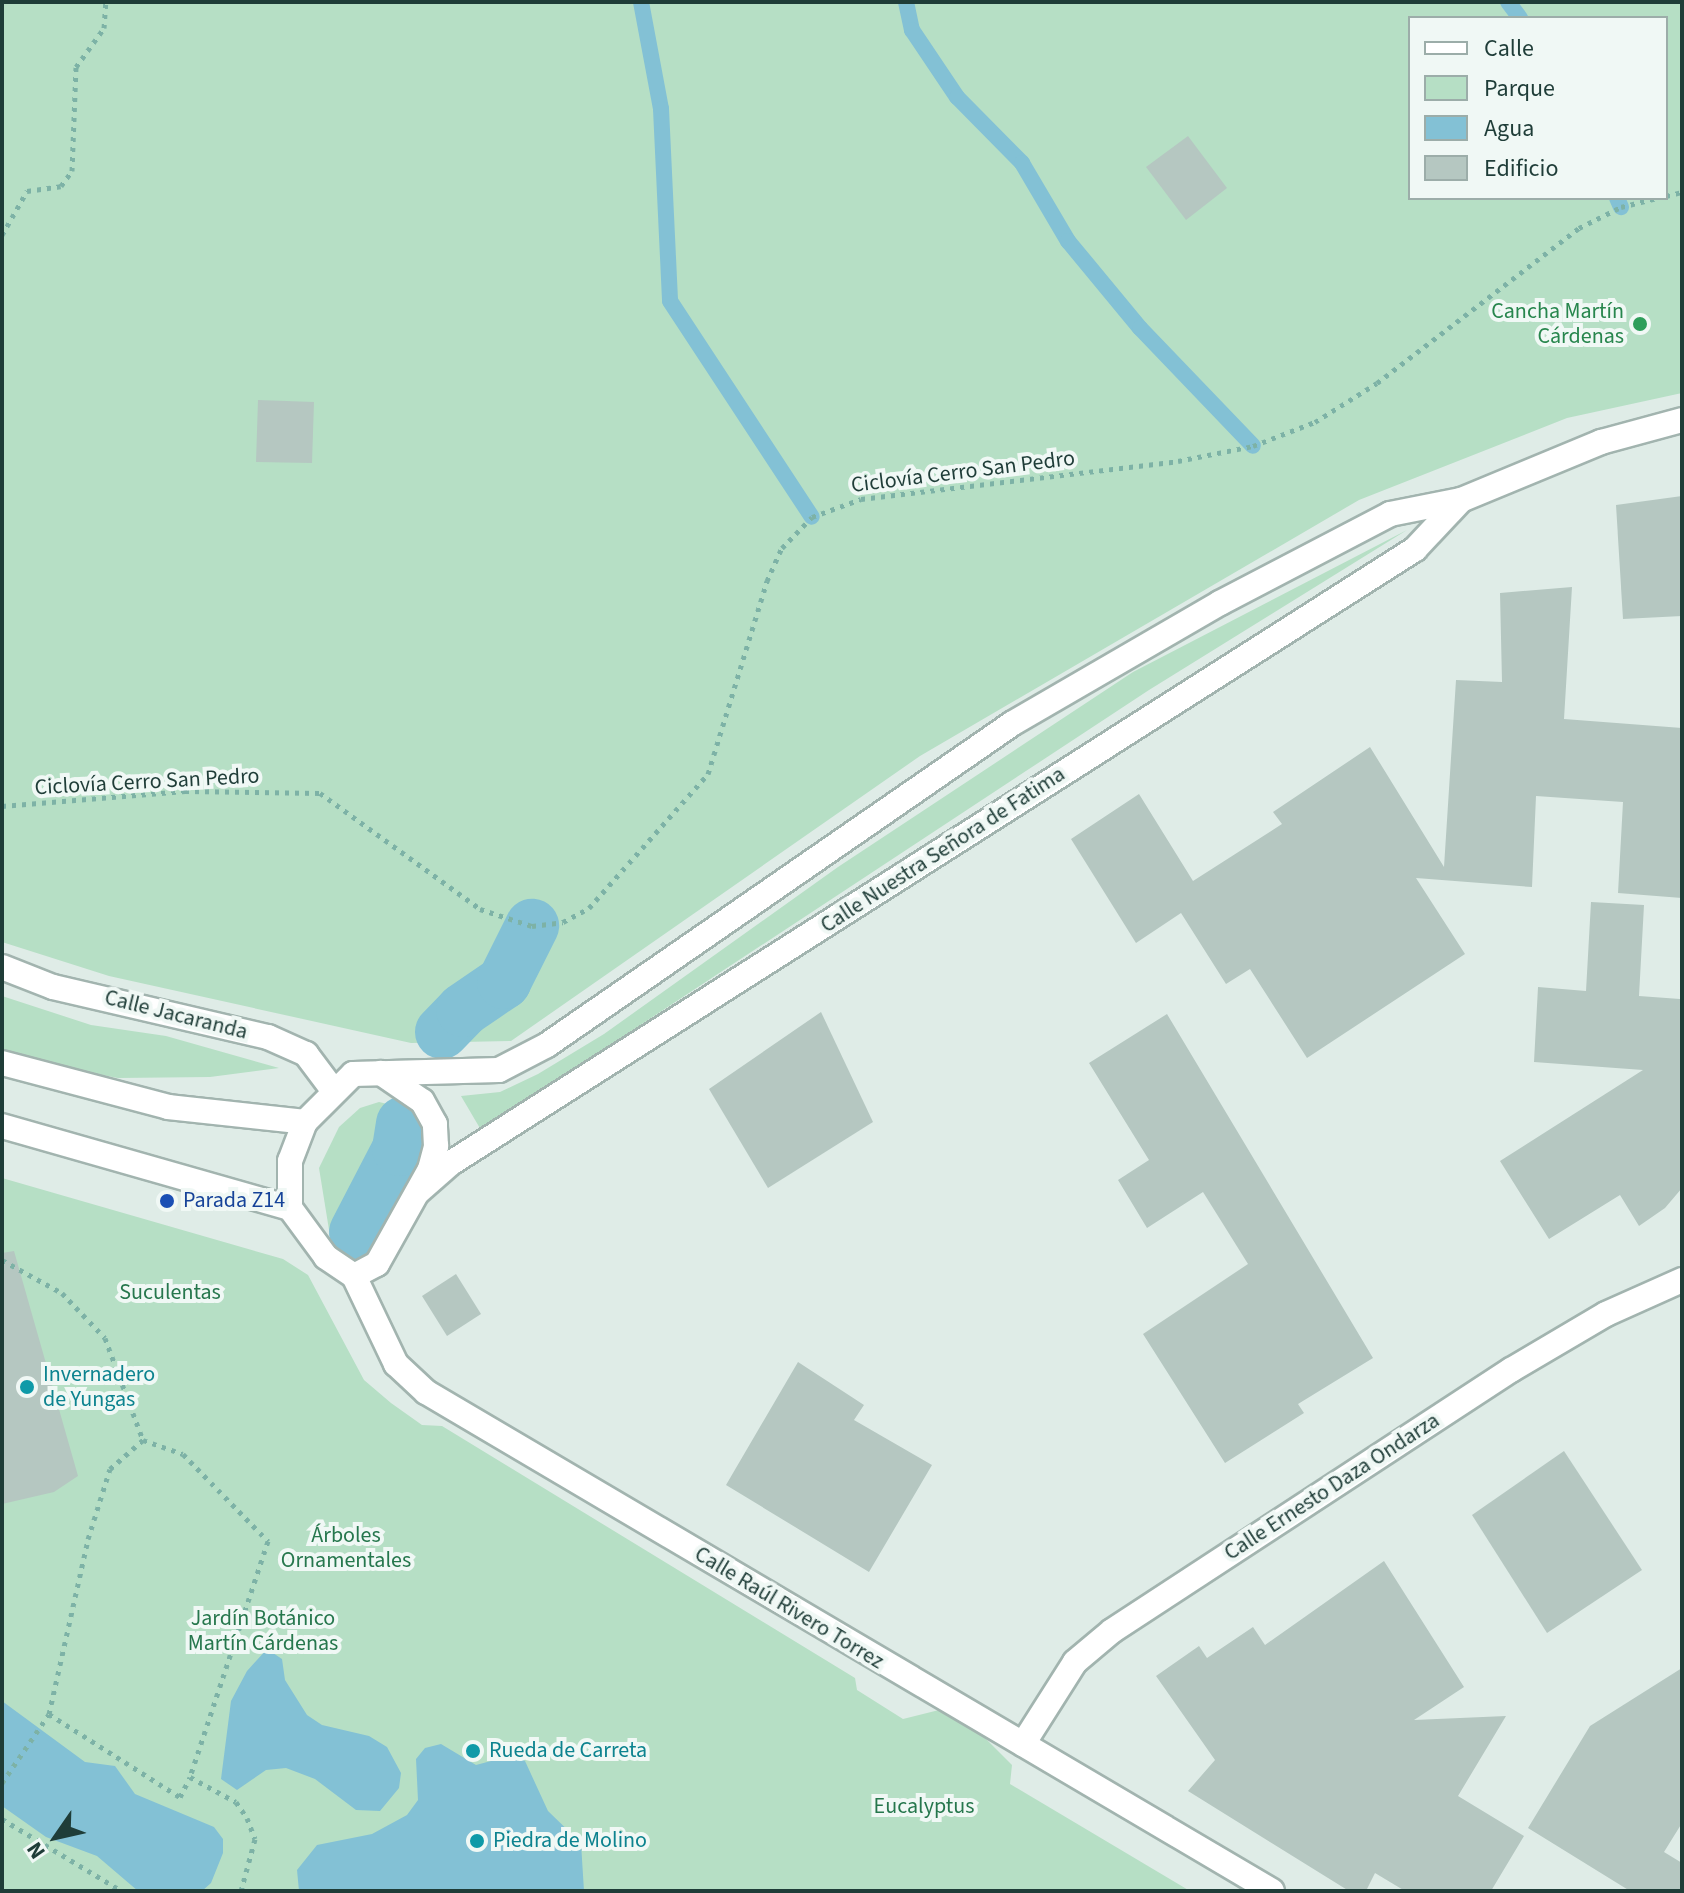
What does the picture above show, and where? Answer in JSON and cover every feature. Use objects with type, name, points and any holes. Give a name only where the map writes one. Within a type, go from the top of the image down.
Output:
[{"type":"street","name":"Calle Nuestra Señora de Fatima","points":[[381,1073],[499,1070],[547,1045],[1013,723],[1220,603],[1390,514],[1461,500],[1601,442],[1682,420]]},
{"type":"street","name":"Calle Nuestra Señora de Fatima","points":[[419,1191],[451,1163],[1415,549],[1461,500]]},
{"type":"street","name":"Calle Jacaranda","points":[[2,967],[53,987],[268,1037],[306,1054],[333,1090]]},
{"type":"street","points":[[2,1063],[168,1107],[305,1122]]},
{"type":"street","points":[[381,1073],[422,1101],[435,1124],[430,1169],[377,1264],[354,1276],[326,1257],[290,1208],[290,1161],[305,1122],[333,1090],[353,1074],[381,1073]]},
{"type":"street","points":[[2,1126],[290,1208]]},
{"type":"street","name":"Calle Raúl Rivero Torrez","points":[[354,1276],[396,1364],[426,1392],[1272,1891]]},
{"type":"street","name":"Calle Ernesto Daza Ondarza","points":[[1023,1744],[1075,1662],[1112,1631],[1511,1370],[1606,1314],[1682,1280]]},
{"type":"path","points":[[2,235],[27,191],[61,186],[72,171],[76,67],[104,28],[106,2]]},
{"type":"path","name":"Ciclovía Cerro San Pedro","points":[[2,806],[185,791],[320,793],[480,909],[532,926],[563,922],[589,908],[708,774],[767,581],[782,548],[812,517],[861,499],[1178,461],[1253,446],[1315,422],[1377,383],[1579,228],[1621,207],[1649,200]]},
{"type":"path","points":[[2,1260],[62,1293],[105,1338],[143,1440]]},
{"type":"path","points":[[2,1783],[49,1714],[88,1539],[110,1469],[143,1440]]},
{"type":"path","points":[[49,1714],[180,1797],[190,1777],[268,1541],[183,1454],[143,1440]]},
{"type":"path","points":[[190,1777],[236,1802],[247,1818],[255,1839],[241,1891]]},
{"type":"path","points":[[2,1819],[122,1891]]},
{"type":"green space","points":[[2,2],[1682,2],[1682,393],[1567,418],[1359,500],[920,756],[511,1041],[411,1043],[109,976],[2,942]]},
{"type":"green space","points":[[1407,530],[1149,690],[481,1130],[461,1096],[500,1092],[538,1074],[604,1034],[838,867],[1133,672]]},
{"type":"green space","points":[[2,996],[91,1025],[166,1036],[279,1068],[210,1077],[118,1078],[33,1062],[2,1053]]},
{"type":"green space","points":[[379,1102],[396,1106],[416,1124],[418,1158],[372,1242],[355,1252],[341,1248],[330,1236],[319,1168],[339,1127],[360,1108]]},
{"type":"green space","name":"Jardín Botánico Martín Cárdenas","points":[[2,1178],[283,1259],[308,1275],[364,1380],[422,1425],[442,1426],[855,1678],[857,1690],[903,1719],[939,1710],[985,1738],[1012,1765],[1010,1784],[1190,1891],[2,1891]]},
{"type":"water","points":[[267,1649],[282,1659],[285,1680],[307,1715],[322,1725],[369,1736],[387,1747],[401,1773],[399,1788],[380,1811],[356,1810],[315,1779],[286,1768],[266,1770],[237,1790],[221,1779],[231,1701],[247,1671]]},
{"type":"water","points":[[2,1701],[85,1762],[115,1766],[135,1794],[214,1827],[223,1839],[223,1853],[211,1883],[202,1891],[138,1891],[97,1856],[46,1837],[2,1806]]},
{"type":"water","points":[[441,1744],[476,1765],[514,1755],[525,1761],[548,1811],[581,1843],[584,1891],[299,1891],[297,1870],[317,1845],[372,1834],[407,1815],[418,1800],[416,1759],[425,1748]]},
{"type":"building","points":[[1188,136],[1227,188],[1186,220],[1146,167]]},
{"type":"building","points":[[258,400],[314,402],[312,463],[256,462]]},
{"type":"building","points":[[1682,496],[1682,616],[1623,619],[1616,505]]},
{"type":"building","points":[[1572,587],[1564,719],[1682,728],[1682,898],[1618,893],[1623,802],[1536,796],[1532,887],[1416,878],[1465,954],[1307,1058],[1250,969],[1226,984],[1181,913],[1136,943],[1071,839],[1139,794],[1193,881],[1282,824],[1273,812],[1370,747],[1444,867],[1456,680],[1502,682],[1500,593]]},
{"type":"building","points":[[1591,902],[1644,905],[1639,996],[1680,999],[1682,1188],[1665,1208],[1639,1226],[1620,1195],[1549,1239],[1500,1161],[1643,1070],[1534,1062],[1538,987],[1586,991]]},
{"type":"building","points":[[821,1012],[873,1122],[768,1188],[709,1089]]},
{"type":"building","points":[[1167,1014],[1373,1358],[1298,1404],[1304,1413],[1225,1463],[1143,1334],[1248,1264],[1203,1192],[1147,1228],[1118,1180],[1149,1160],[1089,1063]]},
{"type":"building","name":"Invernadero de Yungas","points":[[14,1251],[78,1476],[54,1492],[2,1504],[2,1253]]},
{"type":"building","points":[[456,1274],[481,1314],[447,1336],[422,1296]]},
{"type":"building","points":[[798,1362],[864,1405],[854,1420],[932,1465],[869,1572],[726,1485]]},
{"type":"building","points":[[1564,1451],[1642,1570],[1547,1633],[1472,1515]]},
{"type":"building","points":[[1384,1561],[1464,1687],[1414,1720],[1506,1716],[1458,1796],[1524,1836],[1491,1891],[1405,1891],[1375,1873],[1366,1891],[1349,1891],[1188,1791],[1215,1760],[1156,1676],[1199,1646],[1207,1658],[1253,1627],[1265,1645]]},
{"type":"building","points":[[1682,1668],[1682,1823],[1664,1852],[1682,1863],[1682,1891],[1630,1891],[1528,1828],[1590,1726]]},
{"type":"waterway","points":[[641,2],[661,109],[670,301],[812,517]]},
{"type":"waterway","points":[[906,2],[912,30],[957,97],[1022,163],[1068,241],[1140,328],[1253,446]]},
{"type":"waterway","points":[[1508,2],[1518,16]]},
{"type":"waterway","points":[[1618,200],[1621,207]]},
{"type":"waterway","points":[[442,1032],[463,1010],[504,982],[532,926]]},
{"type":"waterway","points":[[356,1232],[399,1149],[403,1123]]},
{"type":"place","name":"Cancha Martín Cárdenas","points":[[1640,324]]},
{"type":"place","name":"Parada Z14","points":[[167,1201]]},
{"type":"place","name":"Invernadero de Yungas","points":[[27,1387]]},
{"type":"place","name":"Rueda de Carreta","points":[[473,1751]]},
{"type":"place","name":"Piedra de Molino","points":[[477,1841]]},
{"type":"park label","name":"Suculentas","points":[[170,1293]]},
{"type":"park label","name":"Árboles Ornamentales","points":[[346,1548]]},
{"type":"park label","name":"Eucalyptus","points":[[924,1807]]}]
